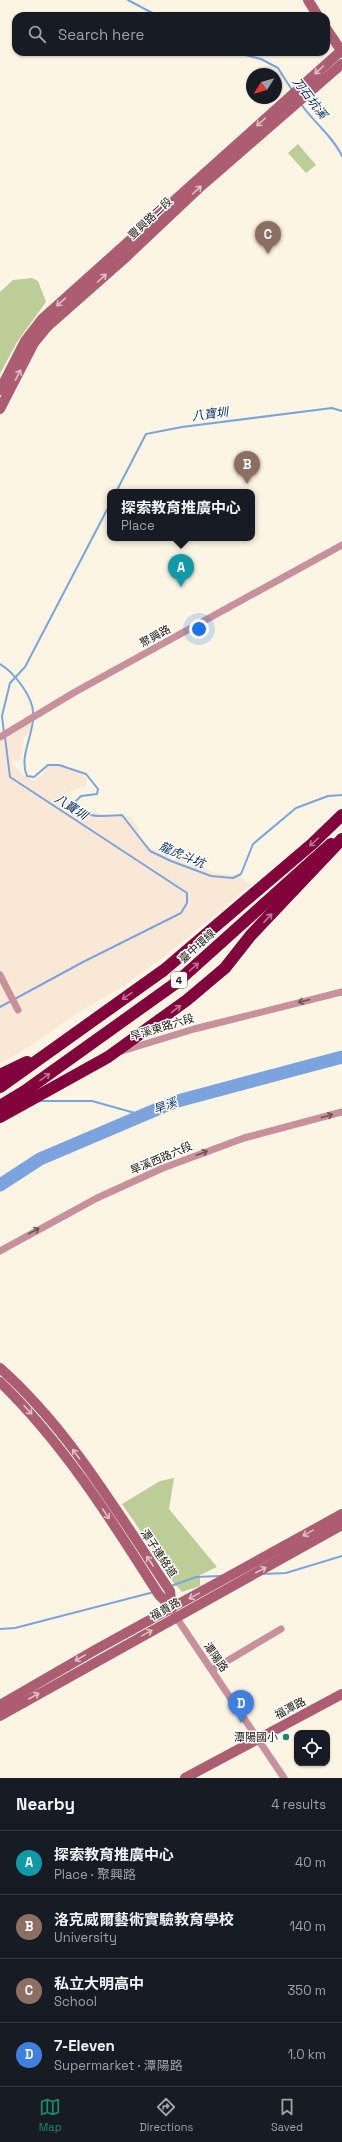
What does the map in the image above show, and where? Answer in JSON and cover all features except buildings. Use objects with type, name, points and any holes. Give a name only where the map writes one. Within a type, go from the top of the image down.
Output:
[{"type":"highway","name":"臺中環線","points":[[0,1087],[164,970],[312,844],[342,816]]},
{"type":"highway","name":"臺中環線","points":[[0,1106],[54,1070],[176,983],[342,834]]},
{"type":"highway","points":[[0,1117],[108,1057],[187,1000],[225,968],[251,935],[342,839]]},
{"type":"highway","points":[[0,1075],[60,1045]]},
{"type":"street","points":[[308,0],[316,12]]},
{"type":"street","points":[[330,34],[342,51]]},
{"type":"street","name":"豐興路二段","points":[[0,409],[34,343],[47,327],[124,259],[198,188],[297,97],[342,51]]},
{"type":"street","name":"豐興路二段","points":[[0,390],[25,341],[42,319],[297,97],[342,64]]},
{"type":"street","name":"聚興路","points":[[0,737],[75,692],[342,545]]},
{"type":"street","points":[[0,975],[18,1010]]},
{"type":"street","name":"旱溪東路六段","points":[[0,1113],[78,1071],[137,1046],[194,1029],[342,992]]},
{"type":"street","name":"旱溪西路六段","points":[[0,1250],[97,1198],[163,1168],[244,1138],[342,1112]]},
{"type":"street","name":"潭子連絡道","points":[[0,1368],[46,1415],[83,1462],[170,1591],[174,1612]]},
{"type":"street","name":"潭子連絡道","points":[[0,1382],[24,1406],[56,1443],[94,1496],[159,1595],[174,1612]]},
{"type":"street","name":"福貴路","points":[[0,1716],[342,1514]]},
{"type":"street","name":"福貴路","points":[[0,1704],[342,1525]]},
{"type":"street","name":"潭陽路","points":[[174,1612],[284,1778]]},
{"type":"street","points":[[212,1670],[281,1629]]},
{"type":"street","name":"福潭路","points":[[185,1778],[342,1694]]},
{"type":"shaded area","points":[[28,719],[33,726],[24,738],[21,760],[11,762],[25,777],[27,776],[32,781],[42,775],[48,766],[63,765],[87,778],[86,786],[69,792],[68,795],[87,810],[108,816],[129,816],[139,828],[138,838],[154,850],[161,850],[174,860],[180,855],[217,874],[237,874],[251,885],[165,956],[122,987],[79,1012],[29,1047],[0,1064],[0,733]]},
{"type":"green space","points":[[298,144],[316,165],[306,173],[288,153]]},
{"type":"green space","points":[[32,278],[38,281],[46,302],[17,342],[0,374],[0,292],[13,280]]},
{"type":"green space","points":[[174,1478],[169,1509],[217,1567],[200,1575],[200,1586],[182,1592],[173,1582],[168,1571],[122,1504],[160,1481]]},
{"type":"waterway","name":"刀石坑溪","points":[[128,0],[150,12]]},
{"type":"waterway","name":"刀石坑溪","points":[[249,56],[261,59],[278,68],[292,90]]},
{"type":"waterway","name":"刀石坑溪","points":[[301,104],[328,135],[342,156]]},
{"type":"waterway","name":"八寶圳","points":[[118,489],[146,434],[182,427],[332,408],[342,411]]},
{"type":"waterway","name":"八寶圳","points":[[4,733],[2,716],[10,683],[25,667],[107,510]]},
{"type":"waterway","name":"龍虎斗坑","points":[[0,664],[17,679],[27,693],[33,714]]},
{"type":"waterway","name":"龍虎斗坑","points":[[33,719],[24,762],[27,776],[34,777],[48,765],[59,765],[86,774],[98,789],[97,794],[81,796],[74,803],[79,808],[84,812],[95,816],[122,815],[150,851],[171,861],[211,876],[233,878],[241,874],[253,844],[296,808],[328,796],[342,795]]},
{"type":"waterway","name":"八寶圳","points":[[0,1007],[83,962],[181,913],[187,903],[187,893],[10,777],[5,737]]},
{"type":"waterway","name":"旱溪","points":[[0,1185],[40,1159],[174,1102],[342,1057]]},
{"type":"waterway","points":[[39,1101],[92,1101],[142,1115]]},
{"type":"waterway","points":[[262,1574],[286,1573],[342,1556]]},
{"type":"waterway","points":[[171,1586],[196,1577],[220,1576]]},
{"type":"waterway","points":[[0,1629],[15,1628],[154,1592]]},
{"type":"place","name":"私立大明高中","points":[[268,254]]},
{"type":"place","name":"洛克威爾藝術實驗教育學校","points":[[247,484]]},
{"type":"place","name":"探索教育推廣中心","points":[[181,587]]},
{"type":"place","name":"7-Eleven","points":[[241,1723]]},
{"type":"place","name":"潭陽國小","points":[[286,1737]]}]
